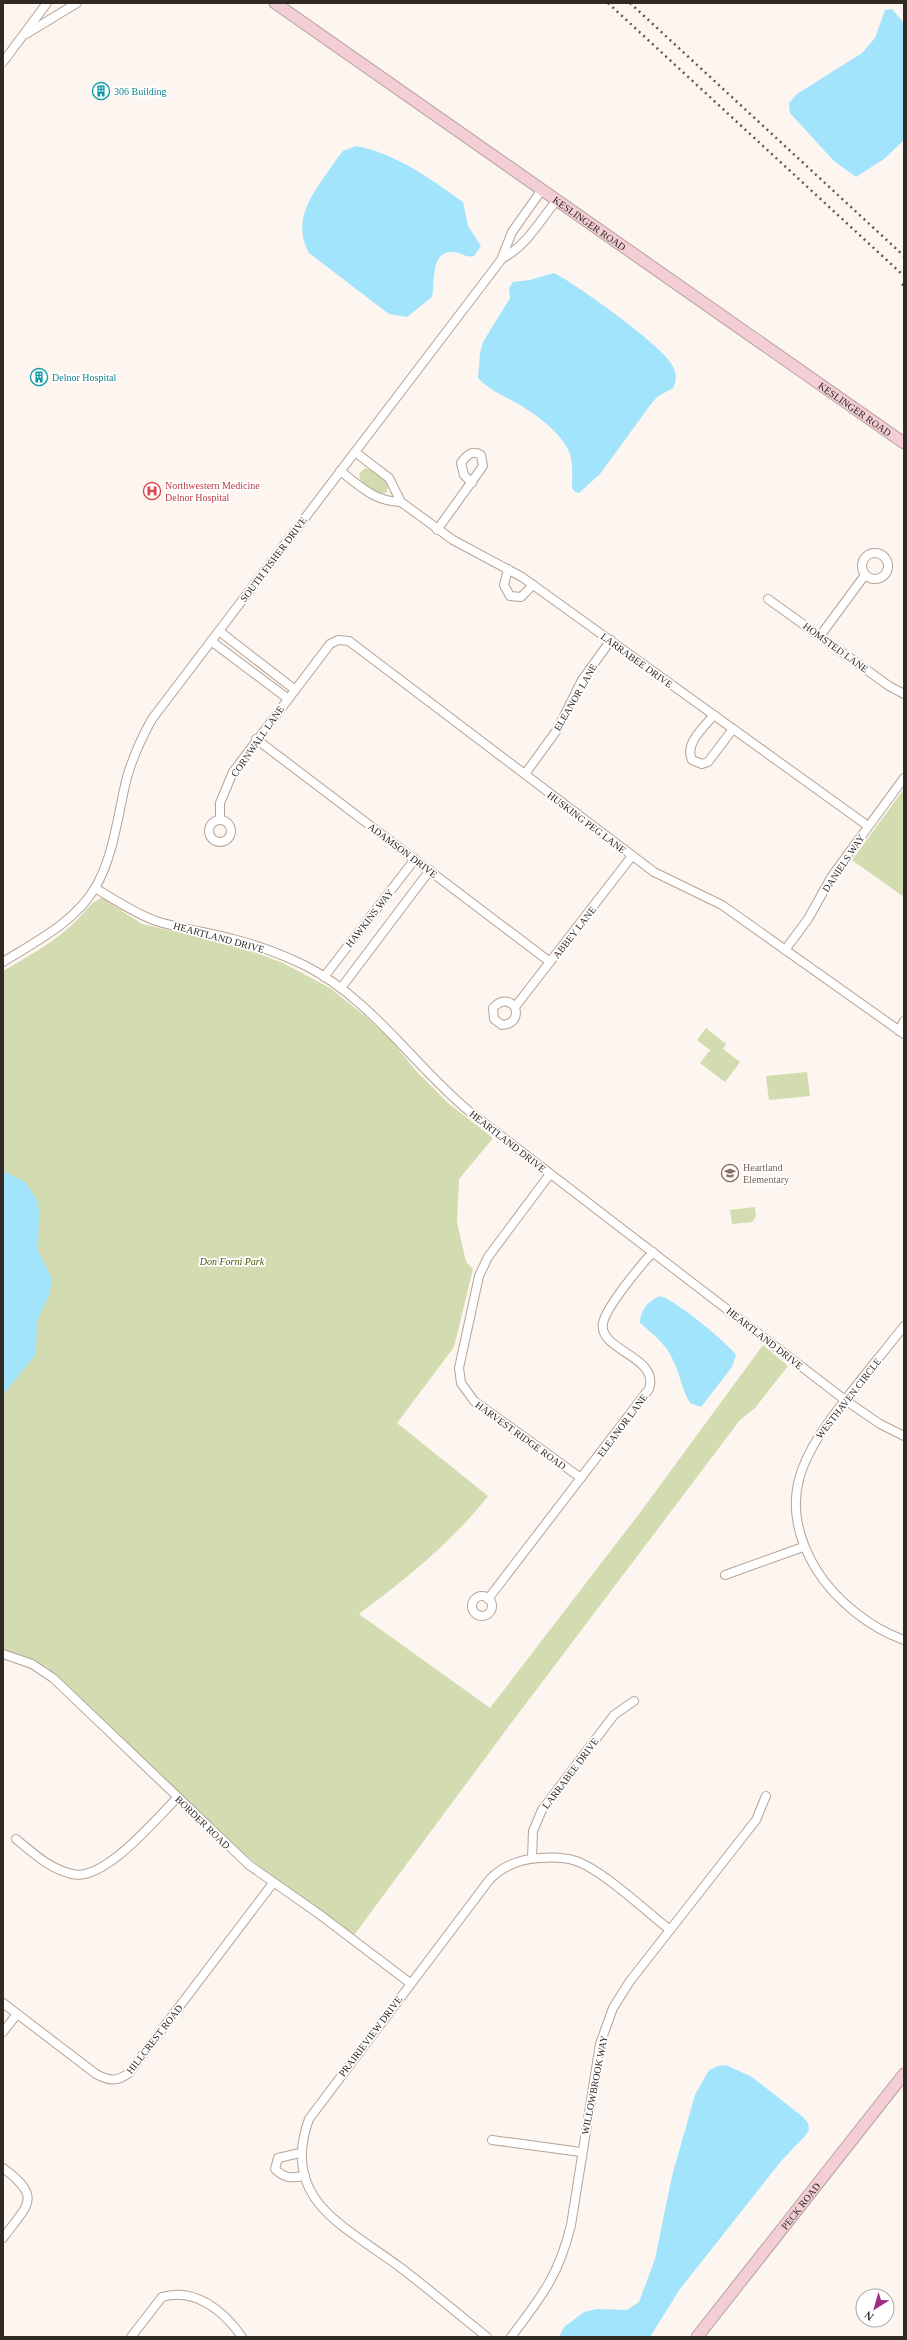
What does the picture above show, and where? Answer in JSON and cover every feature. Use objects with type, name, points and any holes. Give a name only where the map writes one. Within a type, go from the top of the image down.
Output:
[{"type":"main road","name":"KESLINGER ROAD","points":[[275,3],[541,191],[904,443]]},
{"type":"main road","name":"PECK ROAD","points":[[697,2337],[904,2074]]},
{"type":"street","points":[[3,62],[46,3]]},
{"type":"street","points":[[22,36],[77,3]]},
{"type":"street","name":"SOUTH FISHER DRIVE","points":[[502,259],[505,245],[512,232],[541,191]]},
{"type":"street","name":"SOUTH FISHER DRIVE","points":[[3,962],[55,929],[78,909],[95,888],[109,849],[128,776],[145,732],[152,719],[502,259],[514,252],[523,243],[556,200]]},
{"type":"street","name":"LARRABEE DRIVE","points":[[355,452],[389,478],[401,502],[437,530],[508,569],[533,585],[868,826]]},
{"type":"street","points":[[340,471],[376,498],[384,501],[401,502]]},
{"type":"street","points":[[437,530],[472,483]]},
{"type":"street","points":[[508,569],[504,586],[510,596],[520,597],[533,585]]},
{"type":"street","points":[[820,636],[865,575]]},
{"type":"street","name":"HOMSTED LANE","points":[[768,599],[889,686],[904,694]]},
{"type":"street","points":[[219,631],[294,689]]},
{"type":"street","name":"HUSKING PEG LANE","points":[[294,689],[330,644],[338,640],[349,641],[632,856],[662,877],[717,902],[902,1032],[904,1021]]},
{"type":"street","name":"ELEANOR LANE","points":[[525,774],[556,730],[582,680],[611,640]]},
{"type":"street","points":[[211,641],[287,698]]},
{"type":"street","name":"CORNWALL LANE","points":[[220,819],[220,803],[230,778],[256,739],[294,689]]},
{"type":"street","points":[[714,715],[691,744],[689,755],[692,760],[702,764],[708,762],[733,729]]},
{"type":"street","name":"ADAMSON DRIVE","points":[[256,739],[550,962]]},
{"type":"street","name":"DANIELS WAY","points":[[786,950],[808,919],[832,876],[904,778]]},
{"type":"street","name":"ABBEY LANE","points":[[515,1007],[632,856]]},
{"type":"street","name":"HAWKINS WAY","points":[[324,977],[415,859]]},
{"type":"street","name":"HAWKINS WAY","points":[[341,988],[430,870]]},
{"type":"street","name":"HEARTLAND DRIVE","points":[[95,888],[142,915],[173,925],[257,946],[293,960],[341,988],[379,1020],[423,1069],[455,1100],[845,1400],[880,1424],[904,1436]]},
{"type":"street","name":"HARVEST RIDGE ROAD","points":[[550,1174],[482,1268],[460,1354],[459,1375],[465,1390],[474,1402],[581,1478]]},
{"type":"street","name":"ELEANOR LANE","points":[[488,1599],[646,1394],[651,1382],[645,1367],[611,1340],[604,1332],[603,1326],[607,1312],[653,1252]]},
{"type":"street","name":"WESTHAVEN CIRCLE","points":[[904,1326],[818,1436],[801,1471],[796,1495],[796,1518],[803,1547],[824,1583],[841,1601],[885,1633],[904,1640]]},
{"type":"street","points":[[725,1574],[803,1547]]},
{"type":"street","name":"BORDER ROAD","points":[[3,1654],[32,1664],[53,1678],[249,1866],[319,1914],[410,1983]]},
{"type":"street","name":"LARRABEE DRIVE","points":[[532,1858],[533,1831],[542,1810],[614,1715],[634,1701]]},
{"type":"street","name":"WILLOWBROOK WAY","points":[[512,2337],[548,2286],[564,2252],[571,2225],[581,2152],[597,2058],[604,2028],[620,1997],[756,1820],[766,1796]]},
{"type":"street","points":[[16,1839],[42,1861],[73,1875],[97,1871],[117,1858],[177,1798]]},
{"type":"street","name":"PRAIRIEVIEW DRIVE","points":[[487,2337],[401,2268],[336,2222],[322,2209],[312,2196],[305,2176],[300,2153],[303,2134],[315,2108],[490,1878],[508,1864],[532,1858],[567,1858],[587,1866],[670,1930]]},
{"type":"street","name":"HILLCREST ROAD","points":[[3,2003],[96,2074],[106,2080],[122,2078],[129,2073],[273,1883]]},
{"type":"street","points":[[3,2032],[17,2014]]},
{"type":"street","points":[[492,2140],[581,2152]]},
{"type":"street","points":[[300,2153],[278,2158],[275,2169],[282,2177],[292,2178],[305,2176]]},
{"type":"street","points":[[3,2168],[18,2180],[27,2190],[28,2200],[25,2209],[3,2238]]},
{"type":"street","points":[[131,2337],[162,2297],[184,2293],[199,2298],[222,2315],[242,2337]]},
{"type":"green space","points":[[365,468],[376,473],[385,481],[388,487],[386,493],[377,493],[360,480],[359,474]]},
{"type":"green space","points":[[904,789],[904,897],[852,860]]},
{"type":"green space","name":"Don Forni Park","points":[[102,898],[142,924],[238,946],[283,963],[330,988],[365,1016],[391,1040],[417,1072],[448,1103],[493,1138],[459,1179],[457,1222],[466,1262],[473,1269],[454,1347],[397,1423],[488,1496],[459,1529],[428,1559],[359,1614],[490,1708],[639,1514],[763,1345],[788,1366],[755,1408],[740,1420],[509,1726],[354,1935],[267,1873],[242,1852],[47,1667],[3,1649],[3,971],[53,940],[71,926],[92,904],[98,899]]},
{"type":"green space","points":[[706,1028],[726,1044],[723,1049],[740,1062],[725,1082],[700,1063],[710,1050],[697,1040]]},
{"type":"green space","points":[[807,1072],[810,1096],[769,1100],[766,1076]]},
{"type":"green space","points":[[755,1207],[756,1216],[752,1222],[732,1224],[730,1210]]},
{"type":"water","points":[[892,9],[904,23],[904,140],[884,159],[856,177],[834,161],[790,113],[789,103],[797,94],[862,53],[875,38],[885,10]]},
{"type":"water","points":[[356,146],[385,154],[399,161],[425,176],[463,202],[468,226],[481,246],[474,256],[453,252],[440,256],[435,269],[432,297],[407,317],[389,314],[309,253],[304,240],[302,227],[308,203],[343,151]]},
{"type":"water","points":[[554,273],[599,302],[637,330],[665,356],[672,365],[676,374],[676,380],[673,388],[657,397],[600,474],[579,493],[575,492],[572,488],[572,467],[570,454],[566,446],[555,432],[534,414],[493,390],[478,378],[480,353],[483,342],[510,298],[509,288],[513,282],[530,280]]},
{"type":"water","points":[[3,1171],[25,1182],[37,1200],[39,1209],[38,1251],[52,1279],[49,1296],[37,1320],[36,1354],[3,1395]]},
{"type":"water","points":[[660,1296],[677,1305],[700,1322],[736,1355],[732,1367],[701,1407],[690,1403],[667,1349],[640,1323],[641,1314],[648,1303]]},
{"type":"water","points":[[726,2065],[752,2077],[803,2117],[808,2123],[809,2130],[782,2160],[680,2289],[650,2337],[559,2337],[564,2327],[584,2312],[597,2309],[627,2310],[639,2302],[655,2259],[672,2176],[695,2095],[709,2070],[718,2066]]},
{"type":"railway","points":[[608,3],[904,276]]},
{"type":"railway","points":[[630,3],[904,256]]},
{"type":"place","name":"306 Building","points":[[101,91]]},
{"type":"place","name":"Delnor Hospital","points":[[39,377]]},
{"type":"place","name":"Northwestern Medicine Delnor Hospital","points":[[152,491]]},
{"type":"place","name":"Heartland Elementary","points":[[730,1173]]}]
